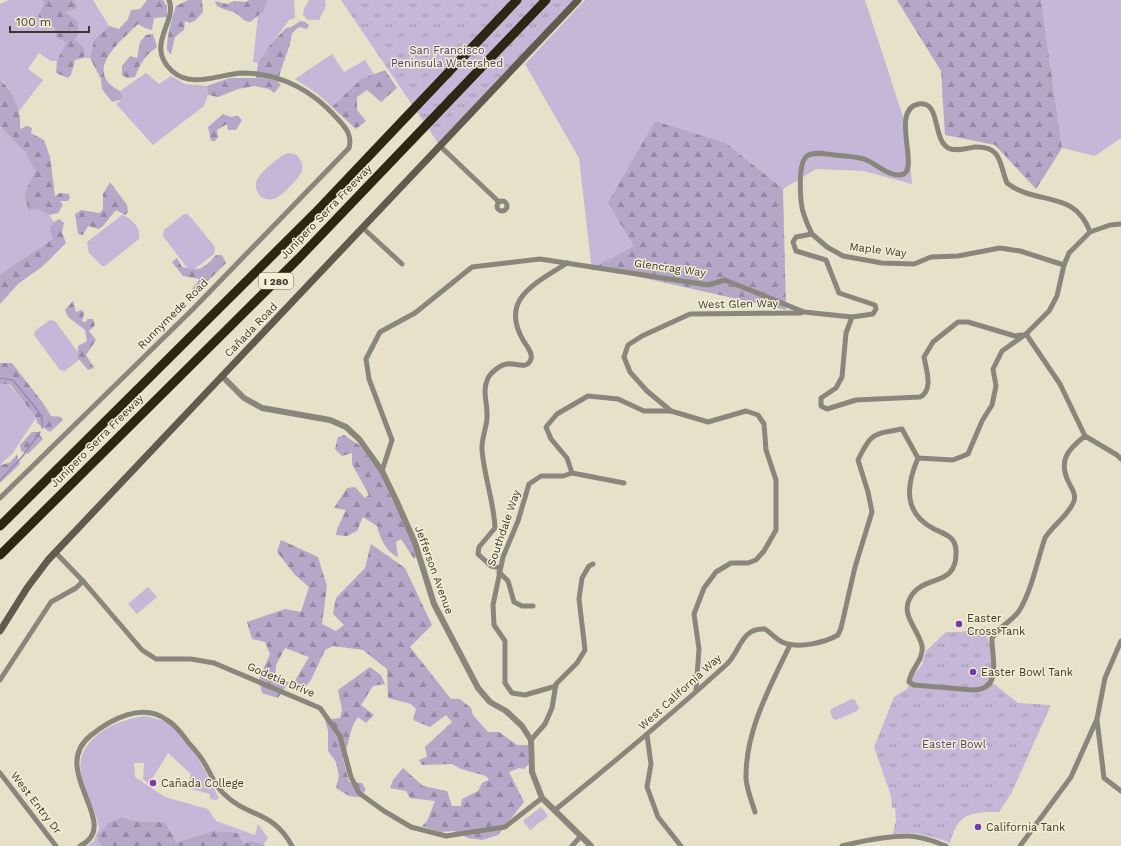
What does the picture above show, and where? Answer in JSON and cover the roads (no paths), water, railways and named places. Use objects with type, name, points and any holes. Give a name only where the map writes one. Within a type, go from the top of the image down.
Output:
[{"type":"highway","name":"Junipero Serra Freeway","points":[[0,526],[300,228],[517,0]]},
{"type":"highway","name":"Junipero Serra Freeway","points":[[0,555],[309,248],[546,0]]},
{"type":"main road","name":"Cañada Road","points":[[0,631],[34,578],[55,552],[578,0]]},
{"type":"street","name":"Runnymede Road","points":[[0,498],[193,309],[349,148],[350,138],[347,130],[322,102],[304,89],[284,81],[259,75],[244,73],[188,80],[173,71],[167,65],[160,42],[171,13],[169,0]]},
{"type":"street","points":[[1026,334],[1015,336],[968,322],[958,322],[933,342],[924,356],[928,383],[927,390],[924,395],[920,397],[856,400],[827,409],[821,406],[821,398],[836,388],[842,377],[846,333],[852,317],[873,314],[876,309],[875,305],[839,293],[826,260],[796,251],[793,242],[796,237],[812,234],[804,214],[802,203],[801,172],[804,159],[808,156],[818,154],[858,157],[898,176],[902,175],[905,172],[908,156],[905,120],[911,108],[920,104],[928,106],[933,111],[940,139],[948,148],[958,150],[982,147],[993,150],[1001,160],[1007,183],[1020,190],[1060,201],[1072,207],[1081,214],[1090,232]]},
{"type":"street","points":[[440,146],[499,202]]},
{"type":"street","points":[[1085,436],[1072,446],[1064,465],[1064,473],[1074,493],[1074,499],[1068,511],[1051,529],[1045,538],[1025,600],[1018,613],[1002,625],[992,638],[995,671],[986,686],[978,690],[917,685],[909,682],[922,652],[921,643],[907,612],[910,598],[923,585],[941,580],[947,576],[952,571],[956,557],[955,543],[951,537],[922,521],[910,505],[909,482],[918,458],[954,460],[968,454],[982,421],[992,406],[996,386],[993,369],[1002,351],[1026,334],[1049,311],[1057,296],[1064,264],[1069,253],[1090,232],[1110,225],[1121,224]]},
{"type":"street","points":[[363,228],[402,264]]},
{"type":"street","name":"Maple Way","points":[[812,234],[827,247],[843,256],[882,263],[914,264],[931,256],[958,256],[1000,248],[1020,251],[1064,264]]},
{"type":"street","name":"Glencrag Way","points":[[382,471],[392,440],[369,380],[366,360],[380,332],[415,313],[472,267],[484,264],[502,264],[540,259],[708,284],[725,280],[804,312],[852,317]]},
{"type":"street","points":[[533,606],[522,606],[514,602],[508,581],[500,570],[491,566],[478,554],[479,547],[495,528],[482,449],[488,415],[484,397],[488,377],[495,369],[506,364],[522,366],[528,364],[531,358],[531,354],[514,319],[516,304],[525,292],[567,263]]},
{"type":"street","name":"West Glen Way","points":[[696,690],[699,649],[694,614],[704,588],[716,572],[731,563],[748,563],[756,560],[764,551],[776,530],[776,480],[766,450],[764,424],[758,415],[746,412],[708,422],[671,411],[647,391],[630,372],[624,357],[628,345],[642,336],[690,314],[804,312]]},
{"type":"street","points":[[1026,334],[1060,384],[1085,436],[1117,455],[1121,460]]},
{"type":"street","name":"Jefferson Avenue","points":[[222,376],[244,398],[262,408],[318,416],[346,427],[359,439],[382,471],[415,544],[434,604],[478,688],[490,702],[506,710],[522,726],[531,740]]},
{"type":"street","points":[[572,473],[567,458],[551,439],[546,428],[557,414],[588,396],[618,399],[644,411],[671,411]]},
{"type":"street","name":"West California Way","points":[[555,810],[647,735],[728,663],[743,639],[750,632],[764,629],[781,642],[790,644],[808,643],[832,638],[838,635],[841,628],[854,567],[872,512],[868,492],[858,460],[865,445],[876,434],[902,429],[918,458]]},
{"type":"street","name":"Southdale Way","points":[[556,686],[525,694],[512,693],[505,683],[505,642],[494,625],[493,605],[503,557],[518,521],[529,484],[541,476],[563,476],[572,473],[624,483]]},
{"type":"street","name":"Godetia Drive","points":[[55,552],[83,581],[142,650],[156,659],[191,659],[214,663],[320,708],[340,736],[351,777],[360,793],[378,807],[411,827],[446,836],[505,827],[542,798]]},
{"type":"street","points":[[591,846],[542,798],[532,772],[531,740],[544,724],[552,708],[556,686],[577,663],[585,650],[579,598],[582,578],[589,566],[593,564]]},
{"type":"street","points":[[0,680],[51,602],[76,588],[83,581]]},
{"type":"street","points":[[1020,846],[1071,777],[1097,719],[1105,678],[1121,641]]},
{"type":"street","points":[[754,812],[746,780],[750,738],[762,702],[790,644]]},
{"type":"street","points":[[80,846],[89,840],[93,835],[96,823],[77,771],[77,760],[81,748],[89,737],[109,723],[125,715],[141,712],[154,713],[173,724],[202,759],[222,793],[229,799],[276,824],[292,846]]},
{"type":"street","points":[[1097,719],[1104,778],[1121,791]]},
{"type":"street","points":[[647,735],[651,764],[647,787],[658,817],[682,846]]},
{"type":"street","name":"West Entry Dr","points":[[0,773],[56,846]]},
{"type":"street","points":[[572,846],[581,836]]},
{"type":"street","points":[[842,846],[860,841],[908,836],[933,841],[946,846]]},
{"type":"waterway","points":[[0,378],[13,380],[42,416],[42,428]]},
{"type":"waterway","points":[[0,480],[22,457],[40,432]]},
{"type":"place","name":"Easter Cross Tank","points":[[959,624]]},
{"type":"place","name":"Easter Bowl Tank","points":[[973,672]]},
{"type":"place","name":"Cañada College","points":[[153,783]]},
{"type":"place","name":"California Tank","points":[[978,827]]},
{"type":"park label","name":"San Francisco Peninsula Watershed","points":[[447,56]]},
{"type":"park label","name":"Easter Bowl","points":[[954,744]]}]
